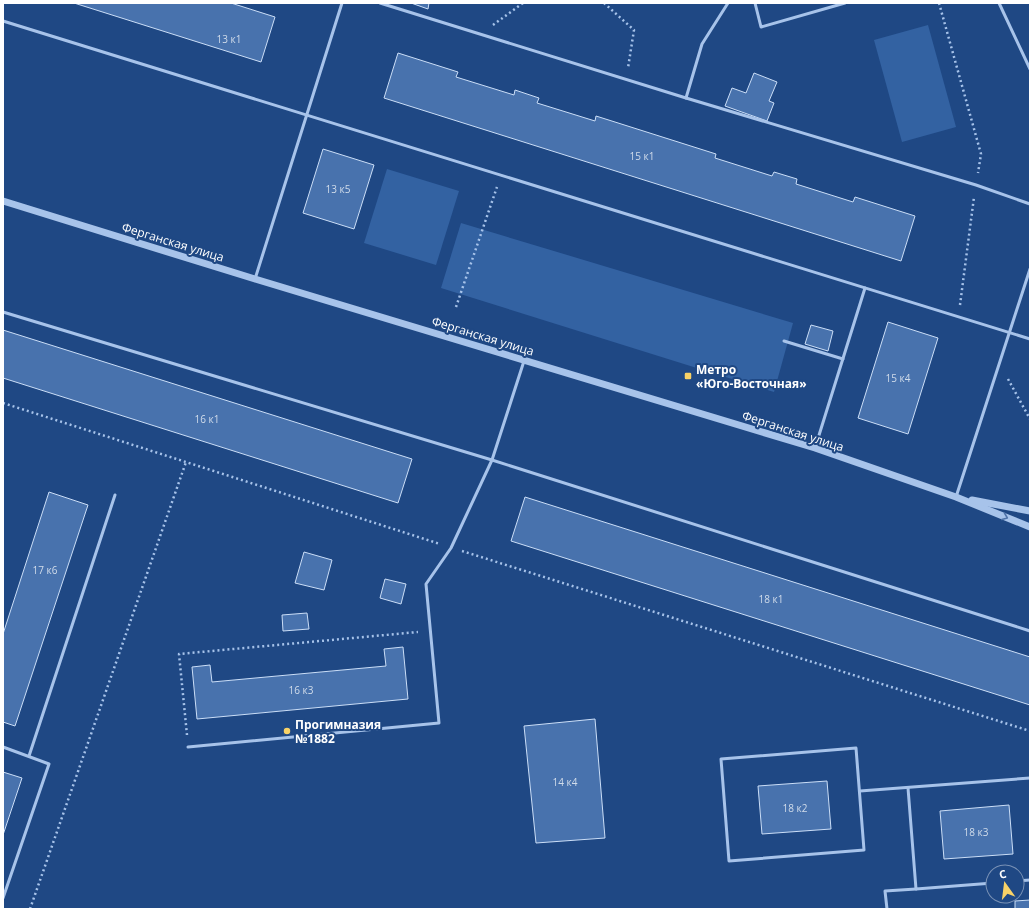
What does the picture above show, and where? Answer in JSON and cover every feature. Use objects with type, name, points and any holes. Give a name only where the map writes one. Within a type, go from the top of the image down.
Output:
[{"type":"street","name":"Ферганская улица","points":[[3,200],[255,279],[815,448],[956,497],[1030,527]]},
{"type":"street","name":"Ферганская улица","points":[[956,497],[1030,511]]},
{"type":"lane","points":[[255,279],[342,3]]},
{"type":"lane","points":[[380,3],[686,98],[976,185],[1030,204]]},
{"type":"lane","points":[[686,98],[702,44],[728,3]]},
{"type":"lane","points":[[755,3],[761,26],[845,3]]},
{"type":"lane","points":[[999,3],[1030,68]]},
{"type":"lane","points":[[3,21],[1030,339]]},
{"type":"lane","points":[[956,497],[1030,269]]},
{"type":"lane","points":[[815,448],[865,288]]},
{"type":"lane","points":[[3,312],[492,460],[1030,631]]},
{"type":"lane","points":[[784,340],[843,359]]},
{"type":"lane","points":[[188,747],[439,723],[426,584],[451,548],[492,460],[524,359]]},
{"type":"lane","points":[[29,756],[115,495]]},
{"type":"lane","points":[[3,747],[48,764],[3,898]]},
{"type":"lane","points":[[856,748],[860,792],[864,850],[729,861],[721,759],[856,748]]},
{"type":"lane","points":[[860,792],[1030,778]]},
{"type":"lane","points":[[908,788],[916,889]]},
{"type":"lane","points":[[887,909],[885,892],[985,884]]},
{"type":"path","points":[[480,34],[523,3]]},
{"type":"path","points":[[604,3],[634,30],[626,79]]},
{"type":"path","points":[[939,3],[981,154],[958,317]]},
{"type":"path","points":[[456,306],[501,175]]},
{"type":"path","points":[[999,364],[1030,418]]},
{"type":"path","points":[[3,403],[451,548],[1030,731]]},
{"type":"path","points":[[30,909],[186,462]]},
{"type":"path","points":[[188,747],[179,654],[431,630]]},
{"type":"shaded area","points":[[928,25],[956,127],[902,142],[874,40]]},
{"type":"shaded area","points":[[387,169],[459,191],[436,265],[364,243]]},
{"type":"shaded area","points":[[461,223],[793,323],[774,392],[441,288]]},
{"type":"building","points":[[74,3],[231,3],[275,17],[261,62]]},
{"type":"building","points":[[411,3],[429,3],[428,9]]},
{"type":"building","points":[[398,53],[458,72],[456,77],[514,95],[515,90],[539,98],[537,103],[595,121],[596,116],[716,154],[715,158],[772,176],[774,172],[797,179],[796,184],[853,202],[855,197],[915,216],[901,261],[384,98]]},
{"type":"building","points":[[754,73],[777,82],[769,101],[774,103],[767,121],[725,106],[732,88],[746,93]]},
{"type":"building","points":[[323,149],[374,165],[354,229],[303,213]]},
{"type":"building","points":[[888,322],[938,338],[908,434],[858,418]]},
{"type":"building","points":[[811,325],[833,331],[828,351],[805,344]]},
{"type":"building","points":[[3,330],[412,459],[398,503],[3,378]]},
{"type":"building","points":[[49,492],[88,505],[15,726],[3,722],[3,634]]},
{"type":"building","points":[[525,497],[1030,657],[1030,705],[511,541]]},
{"type":"building","points":[[304,552],[332,560],[324,590],[295,583]]},
{"type":"building","points":[[385,579],[406,584],[401,604],[380,598]]},
{"type":"building","points":[[307,613],[309,629],[283,631],[282,615]]},
{"type":"building","points":[[403,647],[408,699],[197,719],[192,667],[210,665],[212,682],[386,666],[384,649]]},
{"type":"building","points":[[595,719],[605,838],[536,843],[524,726]]},
{"type":"building","points":[[3,772],[22,778],[3,835]]},
{"type":"building","points":[[827,781],[831,829],[762,834],[758,786]]},
{"type":"building","points":[[1009,805],[1013,854],[944,859],[940,811]]},
{"type":"building","points":[[1025,900],[1030,900],[1030,909],[1015,909],[1015,904],[1025,904]]},
{"type":"place","name":"Метро «Юго-Восточная»","points":[[688,376]]},
{"type":"place","name":"Прогимназия №1882","points":[[287,731]]}]
